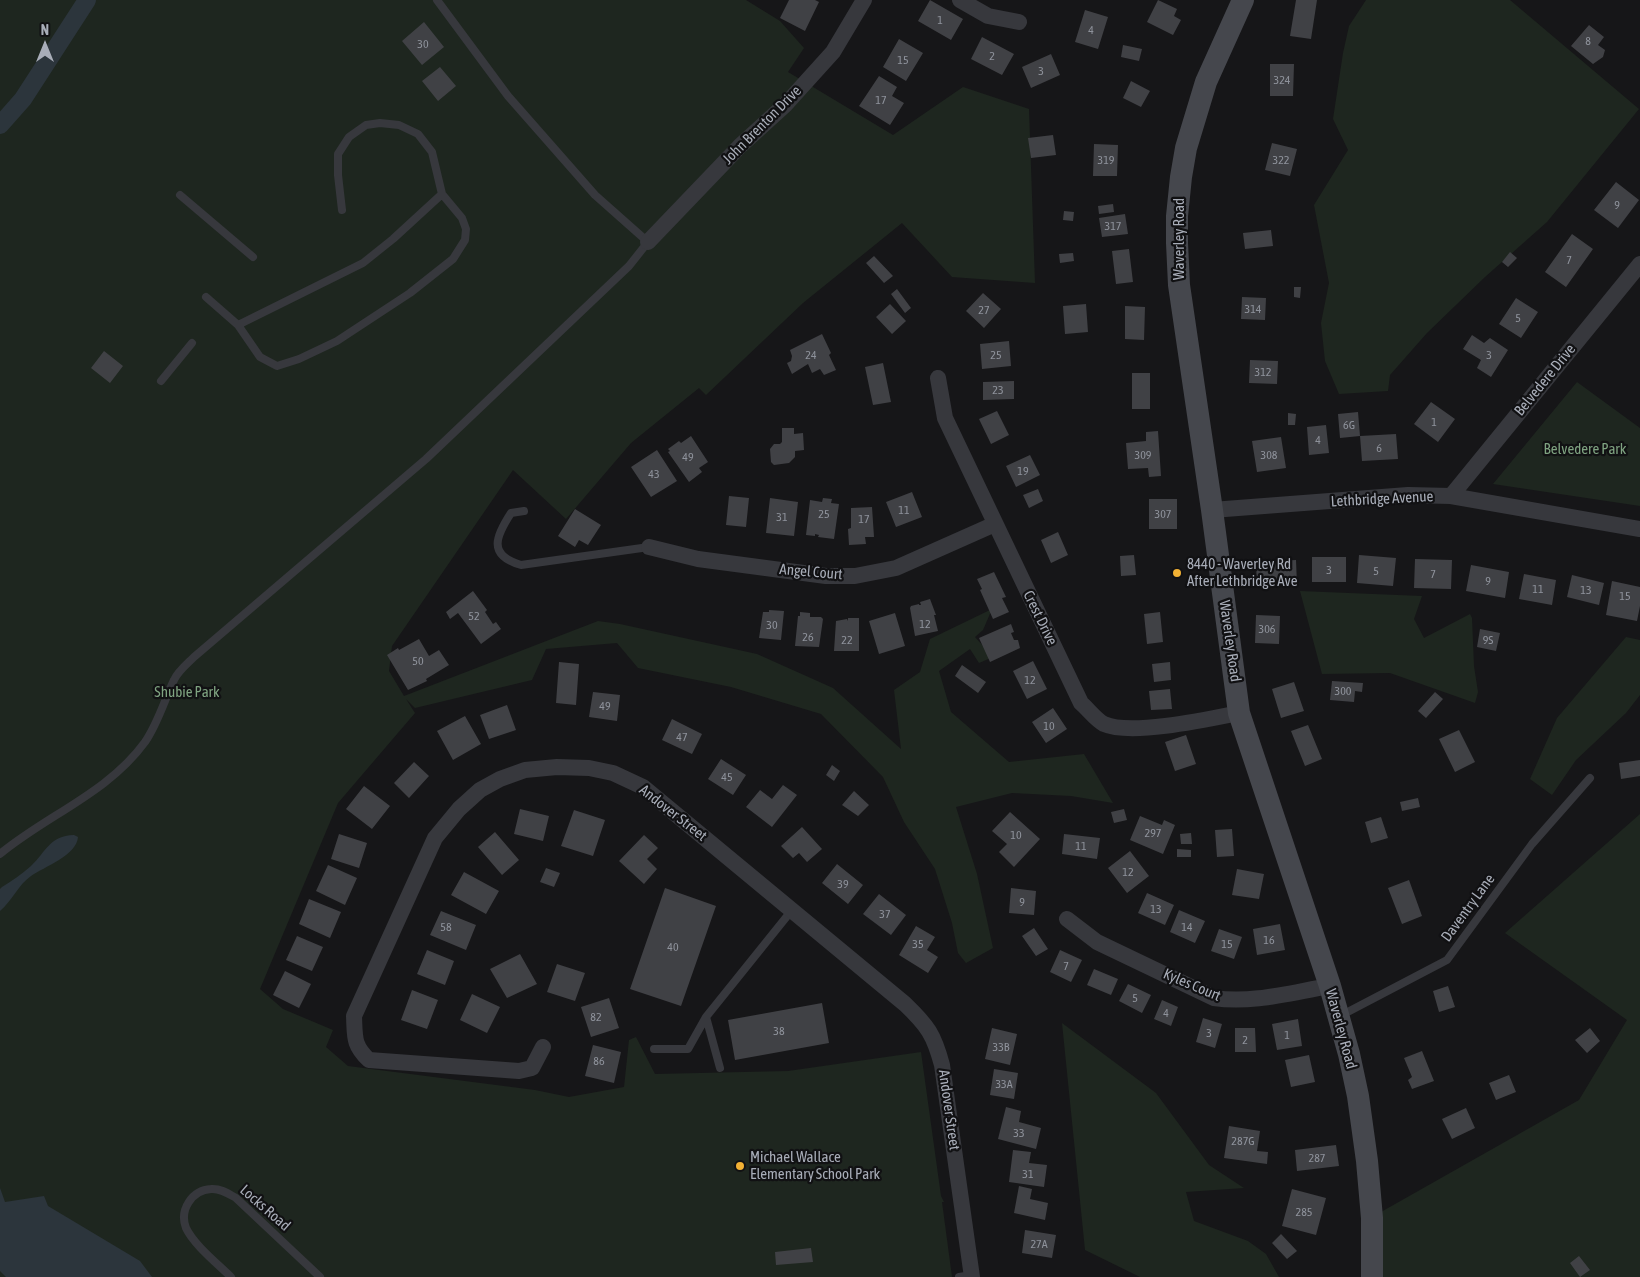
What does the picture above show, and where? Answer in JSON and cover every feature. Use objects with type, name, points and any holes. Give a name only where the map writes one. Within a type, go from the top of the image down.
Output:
[{"type":"main road","name":"Waverley Road","points":[[1243,0],[1206,82],[1186,148],[1180,177],[1177,216],[1179,285],[1239,713],[1330,986],[1349,1054],[1358,1096],[1367,1161],[1372,1218],[1372,1277]]},
{"type":"street","name":"John Brenton Drive","points":[[648,242],[740,146],[786,104],[820,67],[833,52],[864,0]]},
{"type":"street","points":[[960,0],[988,16],[1019,22]]},
{"type":"street","name":"Belvedere Drive","points":[[1451,496],[1640,264]]},
{"type":"street","name":"Crest Drive","points":[[938,378],[944,418],[1081,703],[1102,724],[1121,729],[1178,724],[1239,713]]},
{"type":"street","name":"Lethbridge Avenue","points":[[1212,510],[1408,495],[1451,496],[1640,529]]},
{"type":"street","name":"Angel Court","points":[[650,547],[698,559],[826,576],[854,576],[896,568],[995,524]]},
{"type":"street","name":"Andover Street","points":[[543,1047],[532,1068],[518,1071],[369,1060],[360,1051],[356,1040],[354,1016],[435,838],[459,809],[480,790],[500,779],[525,770],[557,766],[589,768],[613,773],[643,787],[905,1004],[923,1021],[936,1042],[942,1065],[968,1276]]},
{"type":"street","name":"Kyles Court","points":[[1067,919],[1097,942],[1214,998],[1232,1001],[1330,986]]},
{"type":"lane","points":[[0,854],[20,837],[76,803],[114,776],[145,742],[161,713],[174,678],[194,656],[426,459],[629,266],[648,242],[595,195],[514,103],[437,0]]},
{"type":"lane","points":[[206,296],[238,324],[260,358],[277,366],[337,341],[410,293],[453,260],[465,240],[466,229],[462,218],[442,194],[432,152],[418,134],[399,125],[380,123],[366,125],[349,137],[338,154],[342,210]]},
{"type":"lane","points":[[238,324],[363,262],[393,239],[442,194]]},
{"type":"lane","points":[[180,195],[253,257]]},
{"type":"lane","points":[[161,381],[192,343]]},
{"type":"lane","points":[[524,511],[511,513],[500,530],[497,543],[501,554],[509,562],[521,565],[650,547]]},
{"type":"lane","name":"Daventry Lane","points":[[1339,1017],[1448,960],[1532,844],[1590,778]]},
{"type":"lane","points":[[654,1049],[688,1050],[706,1017],[792,910]]},
{"type":"lane","points":[[706,1017],[720,1068]]},
{"type":"lane","name":"Locks Road","points":[[231,1277],[193,1239],[186,1228],[184,1218],[186,1208],[191,1198],[199,1192],[212,1189],[236,1198],[320,1277]]},
{"type":"green space","name":"Shubie Park","points":[[0,0],[746,0],[780,21],[804,48],[788,72],[893,135],[963,87],[1029,109],[1035,283],[952,277],[902,223],[803,303],[706,395],[699,388],[631,443],[566,519],[513,470],[392,646],[389,671],[404,696],[598,621],[620,624],[757,654],[833,688],[901,749],[894,690],[920,672],[930,639],[992,609],[983,630],[975,637],[993,657],[979,663],[970,649],[939,671],[951,712],[1009,762],[1084,754],[1113,803],[1071,796],[1012,793],[956,807],[977,874],[993,948],[966,963],[958,953],[952,923],[935,869],[904,822],[883,777],[821,714],[731,687],[638,668],[617,643],[546,649],[532,680],[415,708],[406,699],[415,713],[338,803],[260,989],[283,1009],[333,1030],[326,1047],[348,1066],[535,1090],[569,1097],[624,1087],[629,1040],[636,1037],[655,1074],[788,1071],[921,1052],[941,1196],[944,1202],[942,1202],[952,1277],[0,1277]]},
{"type":"green space","points":[[1366,0],[1510,0],[1639,109],[1547,222],[1485,277],[1427,333],[1390,375],[1388,391],[1339,394],[1325,361],[1321,323],[1329,283],[1314,205],[1348,150],[1333,119],[1349,26]]},
{"type":"green space","name":"Belvedere Park","points":[[1577,382],[1640,428],[1640,506],[1493,484]]},
{"type":"green space","points":[[1300,591],[1422,596],[1414,619],[1424,638],[1470,614],[1472,618],[1474,666],[1478,692],[1475,703],[1390,673],[1322,674]]},
{"type":"green space","points":[[1626,637],[1640,640],[1640,695],[1626,713],[1576,760],[1552,795],[1530,779],[1557,718]]},
{"type":"green space","points":[[1640,814],[1640,1277],[1381,1277],[1381,1212],[1579,1100],[1627,1020],[1505,933]]},
{"type":"green space","points":[[1062,1023],[1156,1093],[1209,1165],[1244,1188],[1186,1192],[1194,1221],[1248,1241],[1266,1254],[1279,1277],[1140,1277],[1085,1250]]},
{"type":"shaded area","points":[[74,835],[78,837],[72,849],[59,860],[26,880],[0,911],[0,889],[21,875],[53,842],[59,838]]},
{"type":"shaded area","points":[[0,1188],[5,1202],[44,1196],[48,1206],[140,1261],[152,1277],[6,1277],[0,1271]]},
{"type":"building","points":[[789,0],[815,0],[819,2],[805,31],[780,18]]},
{"type":"building","points":[[930,0],[963,19],[951,40],[918,21]]},
{"type":"building","points":[[1158,0],[1177,9],[1174,16],[1181,20],[1173,35],[1147,22]]},
{"type":"building","points":[[1296,0],[1317,0],[1311,39],[1290,36]]},
{"type":"building","points":[[1085,10],[1108,17],[1098,49],[1075,42]]},
{"type":"building","points":[[424,22],[444,47],[422,65],[402,41]]},
{"type":"building","points":[[1589,25],[1604,37],[1598,45],[1605,50],[1603,57],[1593,64],[1571,46]]},
{"type":"building","points":[[982,37],[1014,54],[1002,75],[971,59]]},
{"type":"building","points":[[899,39],[923,53],[906,81],[883,67]]},
{"type":"building","points":[[1123,45],[1142,49],[1139,61],[1121,57]]},
{"type":"building","points":[[1051,54],[1060,75],[1031,88],[1022,67]]},
{"type":"building","points":[[1270,64],[1294,64],[1293,96],[1270,96]]},
{"type":"building","points":[[440,67],[456,86],[438,101],[422,81]]},
{"type":"building","points":[[879,76],[897,87],[892,96],[904,103],[890,125],[859,106]]},
{"type":"building","points":[[1131,81],[1150,91],[1141,107],[1123,98]]},
{"type":"building","points":[[1053,135],[1056,155],[1031,158],[1028,138]]},
{"type":"building","points":[[1272,143],[1297,149],[1290,176],[1265,170]]},
{"type":"building","points":[[1094,144],[1118,145],[1117,176],[1093,176]]},
{"type":"building","points":[[1616,182],[1639,200],[1618,228],[1594,210]]},
{"type":"building","points":[[1113,204],[1114,212],[1099,214],[1098,206]]},
{"type":"building","points":[[1064,211],[1074,212],[1073,221],[1063,220]]},
{"type":"building","points":[[1125,214],[1128,234],[1102,237],[1099,218]]},
{"type":"building","points":[[1271,230],[1273,246],[1245,249],[1243,233]]},
{"type":"building","points":[[1572,234],[1593,249],[1566,287],[1545,272]]},
{"type":"building","points":[[1129,249],[1133,282],[1116,284],[1112,251]]},
{"type":"building","points":[[1510,252],[1517,258],[1508,267],[1502,262]]},
{"type":"building","points":[[1073,253],[1074,261],[1060,263],[1059,254]]},
{"type":"building","points":[[874,256],[893,276],[884,283],[866,263]]},
{"type":"building","points":[[1294,287],[1301,287],[1300,298],[1294,297]]},
{"type":"building","points":[[897,289],[911,308],[905,313],[891,294]]},
{"type":"building","points":[[983,293],[1001,309],[984,328],[966,311]]},
{"type":"building","points":[[1242,297],[1266,298],[1265,320],[1241,319]]},
{"type":"building","points":[[1516,298],[1538,312],[1521,338],[1499,324]]},
{"type":"building","points":[[890,304],[906,321],[892,334],[876,317]]},
{"type":"building","points":[[1086,304],[1088,332],[1065,334],[1063,306]]},
{"type":"building","points":[[1125,306],[1145,307],[1144,340],[1125,339]]},
{"type":"building","points":[[822,334],[831,353],[829,355],[836,370],[824,375],[820,369],[812,373],[808,364],[792,374],[787,363],[791,361],[790,350]]},
{"type":"building","points":[[1472,335],[1484,343],[1490,338],[1508,350],[1491,377],[1477,368],[1481,360],[1463,349]]},
{"type":"building","points":[[1009,341],[1011,366],[982,369],[980,344]]},
{"type":"building","points":[[104,351],[123,366],[110,383],[91,368]]},
{"type":"building","points":[[1250,360],[1278,361],[1277,384],[1249,383]]},
{"type":"building","points":[[883,363],[891,402],[873,405],[865,367]]},
{"type":"building","points":[[1132,373],[1150,373],[1150,409],[1132,409]]},
{"type":"building","points":[[1014,381],[1014,399],[983,400],[983,382]]},
{"type":"building","points":[[1431,402],[1455,419],[1438,442],[1414,424]]},
{"type":"building","points":[[997,411],[1009,435],[991,444],[979,419]]},
{"type":"building","points":[[1358,412],[1360,436],[1340,438],[1338,414]]},
{"type":"building","points":[[1288,413],[1296,414],[1295,425],[1288,425]]},
{"type":"building","points":[[1326,425],[1329,453],[1309,455],[1307,427]]},
{"type":"building","points":[[782,428],[794,428],[794,434],[803,433],[804,450],[795,451],[795,457],[789,463],[774,465],[771,462],[770,449],[774,444],[782,442]]},
{"type":"building","points":[[1158,431],[1161,476],[1149,477],[1148,468],[1128,469],[1126,443],[1146,441],[1146,432]]},
{"type":"building","points":[[1396,434],[1398,459],[1362,461],[1360,436]]},
{"type":"building","points":[[691,436],[708,462],[699,468],[702,472],[689,482],[668,452],[670,451],[668,449],[679,441],[681,443]]},
{"type":"building","points":[[1281,437],[1286,468],[1257,472],[1252,441]]},
{"type":"building","points":[[657,450],[677,481],[651,497],[631,467]]},
{"type":"building","points":[[1030,455],[1040,475],[1016,487],[1006,466]]},
{"type":"building","points":[[1038,489],[1043,501],[1029,508],[1023,495]]},
{"type":"building","points":[[912,492],[922,517],[896,527],[886,502]]},
{"type":"building","points":[[729,496],[749,498],[746,527],[726,525]]},
{"type":"building","points":[[770,498],[798,502],[794,536],[766,533]]},
{"type":"building","points":[[823,498],[832,499],[831,503],[839,504],[834,539],[818,537],[819,535],[815,534],[815,536],[806,535],[810,500],[822,502]]},
{"type":"building","points":[[1149,499],[1177,499],[1177,529],[1149,529]]},
{"type":"building","points":[[872,507],[874,537],[865,537],[866,544],[849,545],[848,529],[851,528],[851,508]]},
{"type":"building","points":[[575,509],[601,525],[588,545],[579,540],[575,547],[558,536]]},
{"type":"building","points":[[1058,532],[1068,555],[1051,563],[1041,540]]},
{"type":"building","points":[[1134,555],[1136,575],[1121,576],[1120,556]]},
{"type":"building","points":[[1359,555],[1396,558],[1393,586],[1357,583]]},
{"type":"building","points":[[1312,557],[1346,557],[1346,582],[1312,582]]},
{"type":"building","points":[[1415,559],[1452,560],[1451,589],[1414,588]]},
{"type":"building","points":[[1296,560],[1297,585],[1257,587],[1256,562]]},
{"type":"building","points":[[1471,565],[1509,572],[1505,598],[1466,591]]},
{"type":"building","points":[[994,572],[1006,597],[1002,598],[1009,612],[993,619],[977,579]]},
{"type":"building","points":[[1524,574],[1556,580],[1552,605],[1519,599]]},
{"type":"building","points":[[1572,575],[1604,583],[1599,605],[1567,597]]},
{"type":"building","points":[[1612,581],[1640,587],[1640,606],[1637,621],[1606,615]]},
{"type":"building","points":[[473,591],[487,610],[485,612],[493,624],[496,622],[501,629],[481,644],[458,613],[450,619],[446,612]]},
{"type":"building","points":[[930,599],[936,615],[934,615],[938,631],[915,636],[910,608],[911,606],[921,605],[920,602]]},
{"type":"building","points":[[769,610],[784,611],[781,640],[759,638],[763,612],[769,612]]},
{"type":"building","points":[[800,612],[810,613],[810,617],[821,617],[823,619],[819,647],[795,646]]},
{"type":"building","points":[[1160,612],[1163,642],[1147,644],[1144,614]]},
{"type":"building","points":[[895,613],[905,646],[879,654],[869,621]]},
{"type":"building","points":[[1256,615],[1280,616],[1279,644],[1255,643]]},
{"type":"building","points":[[848,618],[859,618],[859,651],[834,651],[836,621],[847,619],[848,621]]},
{"type":"building","points":[[1011,624],[1014,632],[1011,633],[1014,640],[1018,640],[1020,648],[990,662],[979,638]]},
{"type":"building","points":[[1480,629],[1500,633],[1496,651],[1477,647]]},
{"type":"building","points":[[419,639],[429,656],[439,650],[449,665],[426,679],[427,681],[408,690],[387,655]]},
{"type":"building","points":[[1033,661],[1047,689],[1027,699],[1013,671]]},
{"type":"building","points":[[559,662],[579,664],[576,705],[556,703]]},
{"type":"building","points":[[1170,662],[1171,680],[1154,682],[1152,664]]},
{"type":"building","points":[[962,665],[986,682],[978,693],[955,676]]},
{"type":"building","points":[[1332,681],[1363,683],[1362,692],[1355,691],[1354,702],[1330,700]]},
{"type":"building","points":[[1294,682],[1304,711],[1281,718],[1272,689]]},
{"type":"building","points":[[1170,689],[1172,709],[1151,710],[1149,691]]},
{"type":"building","points":[[593,692],[620,695],[617,721],[589,717]]},
{"type":"building","points":[[1435,692],[1443,699],[1426,718],[1418,711]]},
{"type":"building","points":[[507,705],[516,730],[489,739],[480,715]]},
{"type":"building","points":[[1053,708],[1067,729],[1046,743],[1032,722]]},
{"type":"building","points":[[465,716],[481,744],[453,760],[437,731]]},
{"type":"building","points":[[672,719],[702,734],[692,754],[662,740]]},
{"type":"building","points":[[1308,725],[1322,759],[1305,766],[1291,731]]},
{"type":"building","points":[[1459,730],[1475,762],[1455,772],[1439,739]]},
{"type":"building","points":[[1186,735],[1196,764],[1175,771],[1165,742]]},
{"type":"building","points":[[721,759],[746,775],[733,795],[708,779]]},
{"type":"building","points":[[1640,760],[1640,776],[1621,779],[1619,763]]},
{"type":"building","points":[[414,762],[429,776],[409,798],[394,783]]},
{"type":"building","points":[[832,765],[840,771],[834,781],[826,775]]},
{"type":"building","points":[[783,785],[797,795],[772,827],[746,807],[760,790],[772,799]]},
{"type":"building","points":[[364,786],[390,806],[372,829],[346,809]]},
{"type":"building","points":[[854,791],[869,805],[858,816],[842,805]]},
{"type":"building","points":[[1418,798],[1420,807],[1402,811],[1400,802]]},
{"type":"building","points":[[520,809],[549,816],[543,841],[514,834]]},
{"type":"building","points":[[1124,809],[1127,820],[1114,823],[1111,812]]},
{"type":"building","points":[[574,810],[605,820],[593,856],[561,846]]},
{"type":"building","points":[[1010,812],[1040,839],[1014,867],[999,852],[1007,844],[992,831]]},
{"type":"building","points":[[1140,816],[1162,825],[1164,820],[1175,825],[1163,854],[1130,840]]},
{"type":"building","points":[[1381,817],[1388,838],[1371,843],[1365,822]]},
{"type":"building","points":[[802,827],[822,849],[807,862],[799,853],[793,858],[781,846]]},
{"type":"building","points":[[1232,829],[1234,856],[1217,857],[1215,830]]},
{"type":"building","points":[[495,832],[519,860],[502,875],[478,847]]},
{"type":"building","points":[[1191,833],[1192,844],[1181,844],[1180,834]]},
{"type":"building","points":[[339,834],[367,843],[359,868],[331,859]]},
{"type":"building","points":[[1064,834],[1100,838],[1097,859],[1062,854]]},
{"type":"building","points":[[644,835],[658,848],[647,859],[657,869],[644,884],[619,861]]},
{"type":"building","points":[[1177,849],[1191,850],[1191,857],[1177,857]]},
{"type":"building","points":[[1130,851],[1149,876],[1127,893],[1108,868]]},
{"type":"building","points":[[837,864],[863,885],[848,904],[822,883]]},
{"type":"building","points":[[328,865],[357,878],[345,905],[316,891]]},
{"type":"building","points":[[546,868],[560,873],[554,887],[540,882]]},
{"type":"building","points":[[1237,869],[1264,874],[1259,899],[1232,895]]},
{"type":"building","points":[[464,872],[499,891],[486,914],[451,895]]},
{"type":"building","points":[[1409,880],[1422,916],[1402,924],[1388,888]]},
{"type":"building","points":[[665,888],[716,906],[681,1006],[630,989]]},
{"type":"building","points":[[1011,888],[1036,891],[1034,915],[1009,913]]},
{"type":"building","points":[[1147,893],[1174,905],[1165,925],[1138,913]]},
{"type":"building","points":[[879,894],[906,915],[891,935],[863,914]]},
{"type":"building","points":[[309,899],[341,912],[330,938],[299,924]]},
{"type":"building","points":[[1179,910],[1205,921],[1195,943],[1170,932]]},
{"type":"building","points":[[441,911],[476,925],[466,950],[430,935]]},
{"type":"building","points":[[1280,924],[1285,950],[1257,955],[1253,929]]},
{"type":"building","points":[[916,926],[935,937],[927,950],[938,957],[928,973],[899,955]]},
{"type":"building","points":[[1034,928],[1048,949],[1036,956],[1022,936]]},
{"type":"building","points":[[1219,929],[1242,937],[1234,959],[1211,951]]},
{"type":"building","points":[[297,936],[323,947],[312,971],[286,960]]},
{"type":"building","points":[[427,950],[454,961],[445,985],[417,974]]},
{"type":"building","points":[[1060,950],[1082,960],[1071,982],[1050,972]]},
{"type":"building","points":[[520,954],[537,984],[507,998],[490,969]]},
{"type":"building","points":[[557,964],[585,973],[575,1001],[547,992]]},
{"type":"building","points":[[1094,969],[1118,979],[1111,995],[1087,985]]},
{"type":"building","points":[[285,971],[311,984],[299,1008],[273,995]]},
{"type":"building","points":[[1128,984],[1151,995],[1142,1013],[1119,1001]]},
{"type":"building","points":[[1448,986],[1455,1007],[1439,1012],[1433,991]]},
{"type":"building","points":[[412,990],[438,1000],[427,1029],[401,1020]]},
{"type":"building","points":[[472,994],[500,1007],[487,1033],[460,1020]]},
{"type":"building","points":[[609,998],[619,1028],[591,1037],[581,1007]]},
{"type":"building","points":[[1162,1000],[1178,1007],[1171,1026],[1154,1019]]},
{"type":"building","points":[[822,1003],[829,1043],[735,1060],[728,1020]]},
{"type":"building","points":[[1203,1018],[1222,1024],[1215,1048],[1196,1042]]},
{"type":"building","points":[[1298,1019],[1302,1046],[1277,1050],[1272,1024]]},
{"type":"building","points":[[992,1028],[1017,1034],[1010,1065],[985,1059]]},
{"type":"building","points":[[1235,1028],[1255,1028],[1256,1052],[1235,1052]]},
{"type":"building","points":[[1590,1028],[1600,1041],[1587,1053],[1575,1040]]},
{"type":"building","points":[[593,1045],[621,1052],[614,1083],[585,1076]]},
{"type":"building","points":[[1422,1051],[1434,1081],[1412,1089],[1408,1080],[1412,1077],[1404,1058]]},
{"type":"building","points":[[1309,1055],[1315,1082],[1291,1087],[1285,1060]]},
{"type":"building","points":[[994,1069],[1018,1073],[1014,1099],[990,1095]]},
{"type":"building","points":[[1509,1075],[1516,1092],[1496,1100],[1489,1083]]},
{"type":"building","points":[[1006,1107],[1021,1111],[1019,1122],[1041,1128],[1036,1149],[998,1139]]},
{"type":"building","points":[[1466,1108],[1475,1128],[1452,1139],[1442,1119]]},
{"type":"building","points":[[1229,1126],[1260,1131],[1257,1151],[1268,1152],[1267,1164],[1224,1158]]},
{"type":"building","points":[[1336,1145],[1339,1166],[1297,1171],[1295,1150]]},
{"type":"building","points":[[1013,1150],[1031,1152],[1029,1163],[1047,1165],[1044,1187],[1009,1182]]},
{"type":"building","points":[[1019,1186],[1032,1189],[1030,1199],[1048,1203],[1045,1220],[1014,1213]]},
{"type":"building","points":[[1292,1189],[1326,1198],[1316,1235],[1282,1226]]},
{"type":"building","points":[[1025,1230],[1056,1235],[1052,1258],[1022,1253]]},
{"type":"building","points":[[1281,1234],[1297,1251],[1287,1259],[1272,1243]]},
{"type":"building","points":[[811,1248],[813,1262],[776,1265],[775,1252]]},
{"type":"building","points":[[1579,1256],[1590,1270],[1580,1277],[1570,1263]]},
{"type":"waterway","points":[[0,125],[23,99],[87,0]]},
{"type":"place","name":"8440 - Waverley Rd After Lethbridge Ave","points":[[1177,573]]},
{"type":"place","name":"Michael Wallace Elementary School Park","points":[[740,1166]]}]
